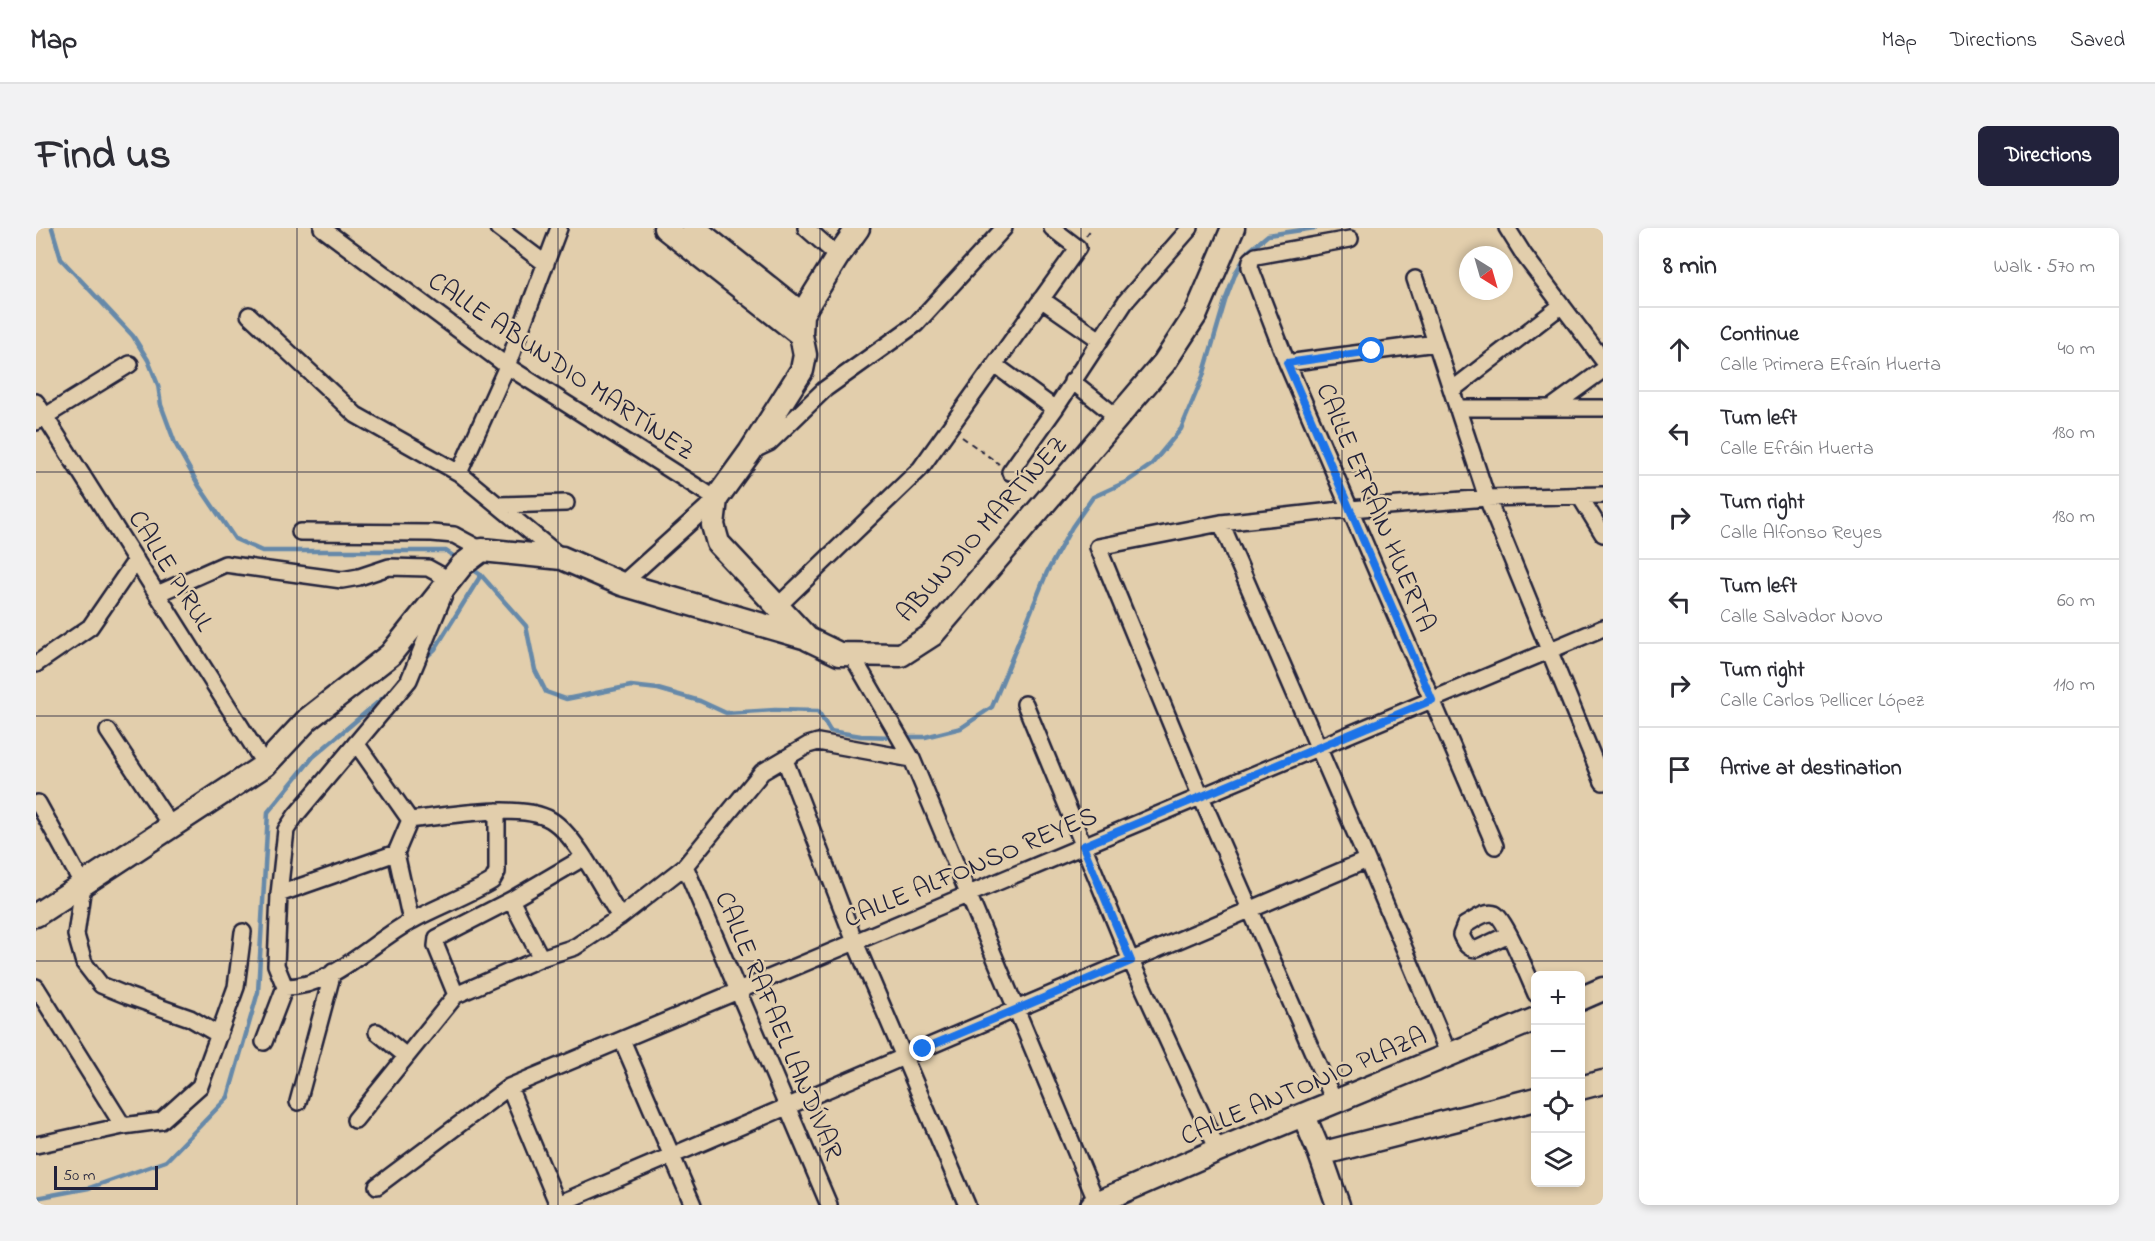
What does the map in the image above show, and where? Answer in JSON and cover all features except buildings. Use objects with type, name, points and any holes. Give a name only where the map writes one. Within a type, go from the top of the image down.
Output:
[{"type":"street","name":"CALLE ABUNDIO MARTÍNEZ","points":[[322,228],[507,366],[716,499]]},
{"type":"street","points":[[498,228],[546,264]]},
{"type":"street","points":[[459,473],[507,366],[560,228]]},
{"type":"street","points":[[665,228],[801,325]]},
{"type":"street","points":[[694,228],[801,325]]},
{"type":"street","points":[[806,228],[838,256]]},
{"type":"street","points":[[622,584],[716,499],[750,452],[802,370],[805,355],[801,325],[838,256],[858,228]]},
{"type":"street","points":[[750,452],[769,443],[825,389],[916,324],[1004,228]]},
{"type":"street","points":[[777,607],[920,469],[950,428],[1078,248],[1052,228]]},
{"type":"street","points":[[1011,472],[1056,409],[1072,381],[1126,301],[1190,228]]},
{"type":"street","name":"ABUNDIO MARTÍNEZ","points":[[716,499],[712,525],[718,543],[808,639],[839,654],[901,655],[932,634],[1164,363],[1196,314],[1233,228]]},
{"type":"street","points":[[1507,228],[1524,255],[1603,360]]},
{"type":"street","name":"CALLE EFRÁIN HUERTA","points":[[1350,239],[1256,256],[1251,260],[1250,267],[1287,363],[1495,846]]},
{"type":"street","points":[[1414,279],[1487,498],[1603,782]]},
{"type":"street","points":[[1041,300],[1100,339]]},
{"type":"street","points":[[1452,390],[1562,305]]},
{"type":"street","points":[[249,315],[356,415],[459,473],[562,558],[622,584],[808,639]]},
{"type":"street","points":[[1287,363],[1436,343]]},
{"type":"street","points":[[41,419],[130,364]]},
{"type":"street","points":[[995,365],[1056,409]]},
{"type":"street","points":[[1552,407],[1603,370]]},
{"type":"street","points":[[1072,381],[1117,417]]},
{"type":"street","name":"CALLE PIRUL","points":[[36,402],[41,419],[136,560],[265,765]]},
{"type":"street","points":[[1457,408],[1603,408]]},
{"type":"street","points":[[1579,495],[1603,534]]},
{"type":"street","points":[[1335,1103],[1201,797],[1098,548],[1221,523],[1350,509],[1487,498],[1603,495]]},
{"type":"street","points":[[498,506],[566,503]]},
{"type":"street","points":[[1221,523],[1449,1055]]},
{"type":"street","points":[[300,532],[454,535],[468,562]]},
{"type":"street","points":[[157,594],[225,564],[342,580],[389,567],[428,568],[468,562],[562,558]]},
{"type":"street","points":[[36,664],[90,627],[136,560]]},
{"type":"street","points":[[264,1042],[285,987],[276,965],[279,894],[286,830],[409,680],[419,654],[468,562]]},
{"type":"street","points":[[36,915],[265,765],[308,719],[390,655],[468,562]]},
{"type":"street","name":"CALLE ALFONSO REYES","points":[[377,1186],[509,1087],[1603,628]]},
{"type":"street","points":[[851,654],[910,756],[1095,1204]]},
{"type":"street","points":[[1024,704],[1131,961],[1218,1150]]},
{"type":"street","points":[[108,731],[171,826]]},
{"type":"street","points":[[355,1120],[456,995],[542,958],[575,947],[620,917],[684,866],[762,772],[818,742],[910,756]]},
{"type":"street","points":[[356,744],[410,820]]},
{"type":"street","points":[[785,760],[855,942],[967,1205]]},
{"type":"street","points":[[38,803],[82,885],[76,935],[84,963],[101,985],[190,1018],[219,1035]]},
{"type":"street","points":[[410,820],[497,811],[527,813],[551,820],[571,840],[620,917]]},
{"type":"street","points":[[285,987],[301,987],[333,972],[411,921],[492,881],[497,872],[497,811]]},
{"type":"street","points":[[410,820],[396,853],[411,921]]},
{"type":"street","points":[[279,894],[396,853]]},
{"type":"street","points":[[456,995],[436,946],[436,938],[511,900],[582,856]]},
{"type":"street","points":[[509,1087],[558,1205],[1367,860]]},
{"type":"street","name":"CALLE RAFAEL LANDÍVAR","points":[[684,866],[829,1205]]},
{"type":"street","points":[[511,900],[542,958]]},
{"type":"street","points":[[36,1145],[123,1126],[161,1121],[200,1086],[236,987],[243,932]]},
{"type":"street","points":[[1509,934],[1531,983]]},
{"type":"street","points":[[298,1102],[333,972]]},
{"type":"street","points":[[36,987],[123,1126]]},
{"type":"street","points":[[1585,997],[1603,989]]},
{"type":"street","name":"CALLE ANTONIO PLAZA","points":[[1095,1204],[1218,1150],[1531,1021]]},
{"type":"street","points":[[377,1032],[406,1056]]},
{"type":"street","points":[[622,1040],[693,1205]]},
{"type":"street","points":[[1585,1087],[1603,1082]]},
{"type":"street","points":[[1320,1154],[1531,1100]]},
{"type":"street","points":[[1304,1116],[1338,1205]]},
{"type":"path","points":[[950,428],[1011,472]]},
{"type":"waterway","points":[[52,228],[61,259],[133,336],[148,360],[175,443],[199,486],[235,539],[262,551],[446,551],[459,560]]},
{"type":"waterway","points":[[903,737],[925,737],[961,728],[992,707],[1047,572],[1072,527],[1093,497],[1128,481],[1151,465],[1181,429],[1203,376],[1236,272],[1249,251],[1268,235],[1315,228]]},
{"type":"waterway","points":[[469,567],[481,575],[526,626],[535,670],[546,692],[566,699],[631,686],[658,689],[700,701],[726,713],[775,710],[818,711],[830,731],[861,736],[895,737]]},
{"type":"waterway","points":[[422,661],[435,649],[481,575]]},
{"type":"waterway","points":[[36,1198],[89,1188],[166,1161],[228,1097],[258,992],[268,812],[313,757],[390,692]]},
{"type":"route","points":[[923,1049],[1131,961],[1083,846],[1432,700],[1287,363],[1372,351]]}]
